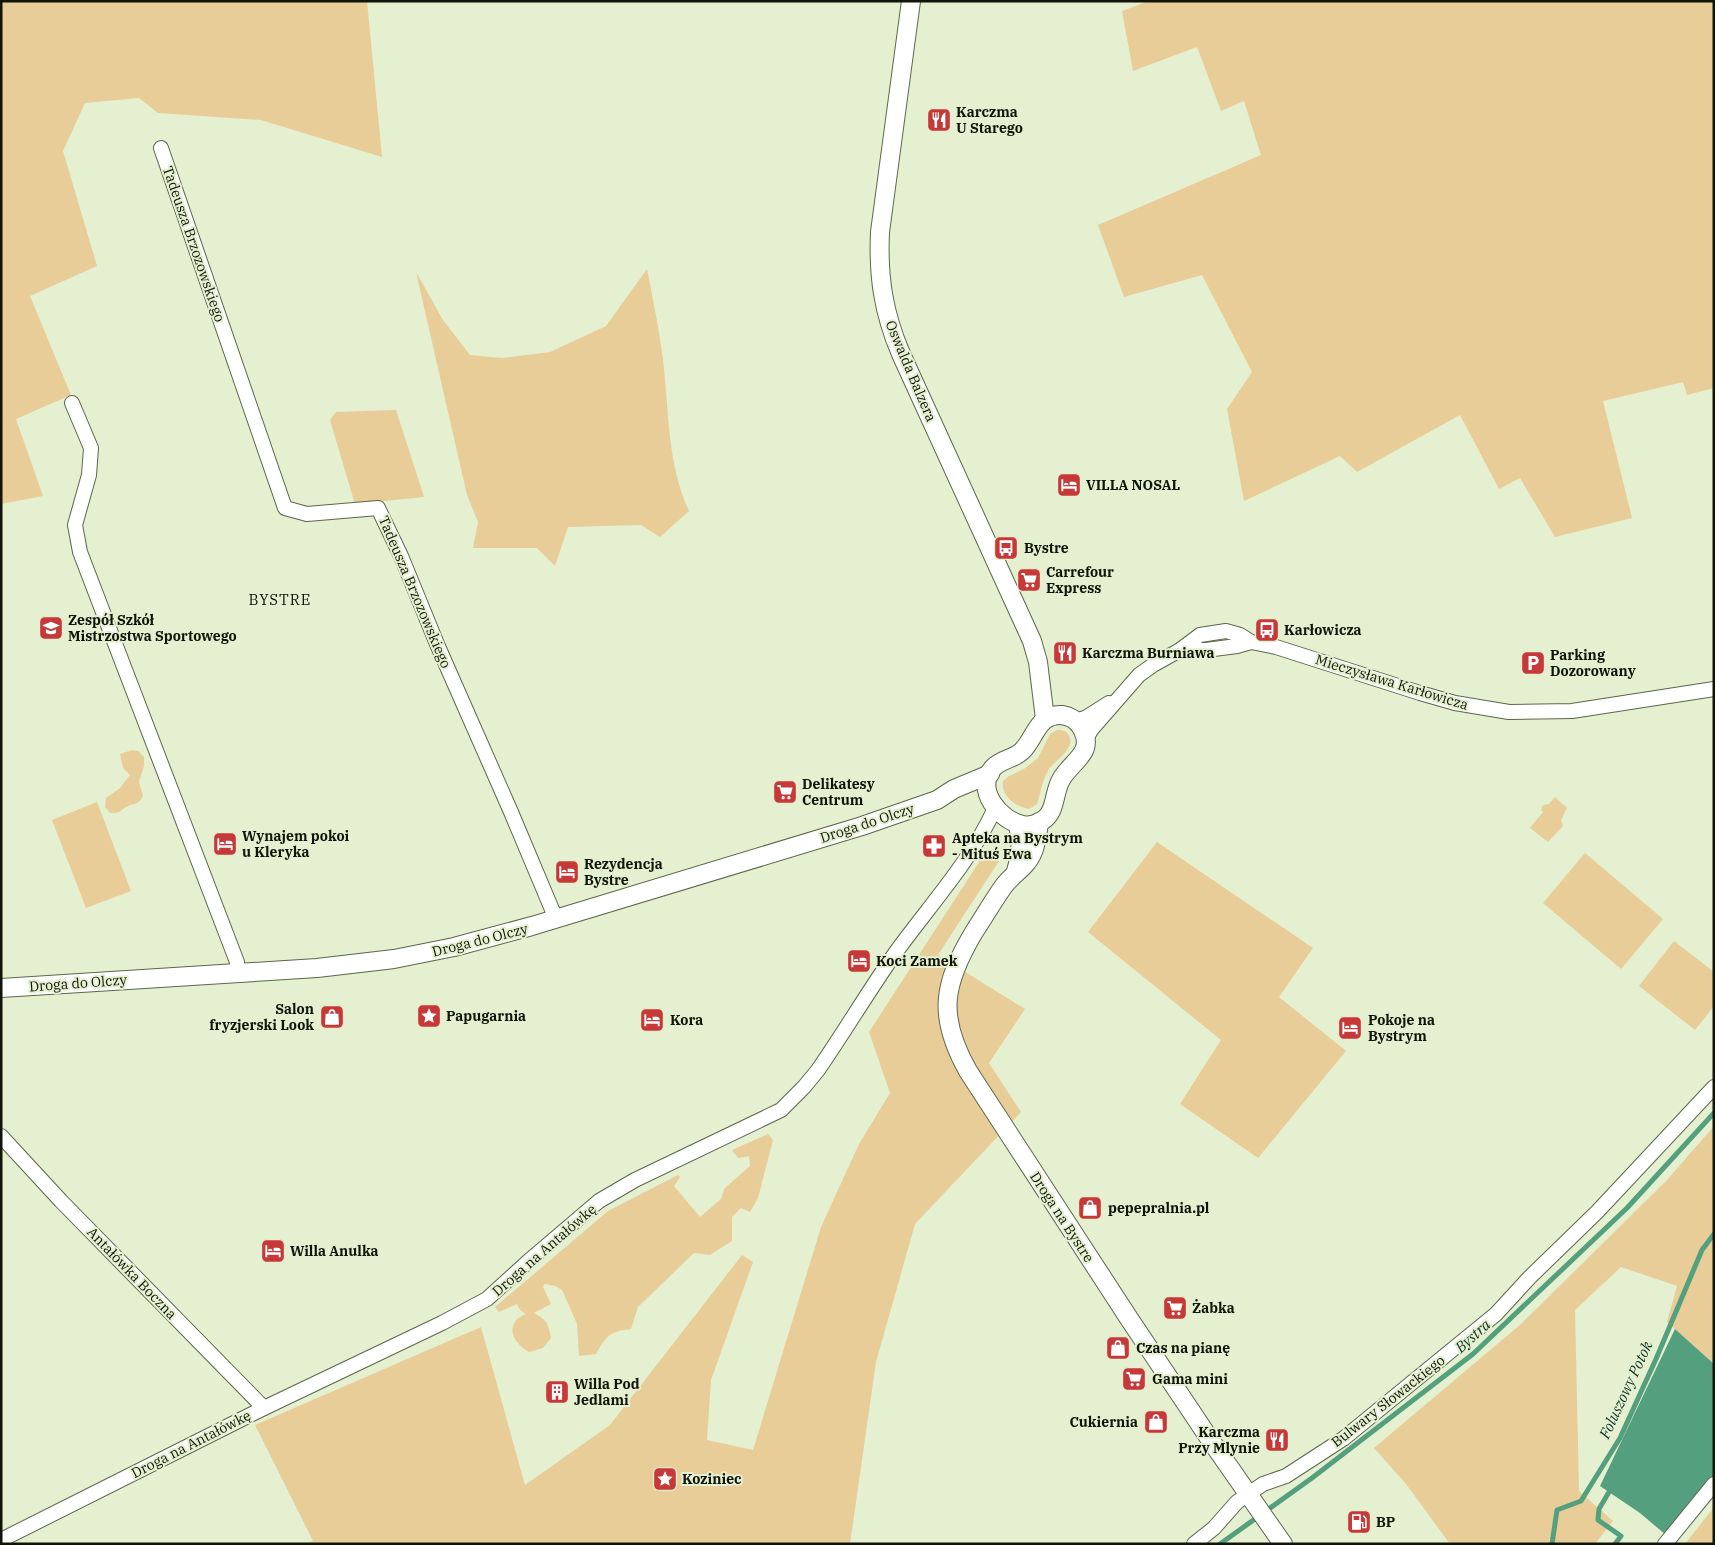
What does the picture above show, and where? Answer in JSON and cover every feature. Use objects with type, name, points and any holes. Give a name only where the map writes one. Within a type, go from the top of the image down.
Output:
[{"type":"street","name":"Oswalda Balzera","points":[[911,1],[881,222],[879,267],[883,297],[896,342],[1032,640],[1038,662],[1061,718],[1082,729],[1086,740]]},
{"type":"street","name":"Tadeusza Brzozowskiego","points":[[161,148],[285,508],[307,514],[378,508],[401,556],[556,919]]},
{"type":"street","points":[[72,403],[91,448],[89,475],[75,525],[80,552],[238,962],[238,974]]},
{"type":"street","name":"Mieczysława Karłowicza","points":[[1086,740],[1091,730],[1122,694],[1139,675],[1153,665],[1180,650],[1206,650],[1237,646],[1250,642],[1276,647],[1456,703],[1509,712],[1572,711],[1714,689]]},
{"type":"street","name":"Mieczysława Karłowicza","points":[[1061,718],[1098,710],[1122,694]]},
{"type":"street","name":"Droga do Olczy","points":[[940,799],[954,789],[990,774],[997,764],[1021,752],[1029,743],[1039,724],[1061,718]]},
{"type":"street","points":[[1039,822],[1051,812],[1060,780],[1082,755],[1086,740]]},
{"type":"street","name":"Droga na Bystre","points":[[990,774],[987,789],[1021,840],[1021,854],[1015,874]]},
{"type":"street","name":"Droga do Olczy","points":[[1,988],[238,974],[402,958],[488,939],[862,826],[940,799],[964,795],[1003,812],[1028,826],[1039,822]]},
{"type":"street","name":"Droga na Antałówkę","points":[[1,1540],[264,1408],[442,1323],[486,1299],[599,1201],[635,1180],[773,1114],[792,1100],[818,1070],[895,954],[959,870],[981,836],[1003,812]]},
{"type":"street","name":"Droga na Bystre","points":[[1039,822],[1035,845],[1030,858],[1003,887],[965,947],[954,972],[948,992],[947,1007],[948,1022],[954,1043],[968,1071],[1069,1229],[1213,1445],[1278,1537]]},
{"type":"street","name":"Bulwary Słowackiego","points":[[1194,1544],[1214,1528],[1232,1506],[1251,1498],[1263,1484],[1286,1476],[1343,1439],[1496,1314],[1714,1087]]},
{"type":"street","name":"Antałówka Boczna","points":[[1,1136],[61,1201],[264,1408]]},
{"type":"street","points":[[1665,1544],[1714,1484]]},
{"type":"shaded area","points":[[1,1],[367,1],[382,157],[261,120],[158,113],[139,98],[85,103],[63,151],[97,266],[30,296],[71,395],[16,419],[43,496],[1,504]]},
{"type":"shaded area","points":[[1149,1],[1714,1],[1714,388],[1687,395],[1683,382],[1603,401],[1632,518],[1555,537],[1520,478],[1499,489],[1460,415],[1357,472],[1340,456],[1244,501],[1227,409],[1252,372],[1202,275],[1124,297],[1098,225],[1261,155],[1244,101],[1221,111],[1197,47],[1133,71],[1122,11]]},
{"type":"shaded area","points":[[647,269],[661,348],[670,437],[676,475],[689,511],[660,537],[641,525],[568,527],[555,566],[537,548],[473,548],[478,522],[467,495],[416,272],[443,320],[470,355],[502,358],[550,352],[606,326]]},
{"type":"shaded area","points":[[396,410],[424,497],[355,504],[330,420],[336,412]]},
{"type":"shaded area","points":[[1057,730],[1068,734],[1070,744],[1068,748],[1049,769],[1037,804],[1029,809],[1019,806],[1010,800],[1004,792],[1003,781],[1024,769],[1038,758],[1050,734]]},
{"type":"shaded area","points":[[132,750],[138,751],[144,757],[144,766],[139,782],[143,796],[138,802],[117,813],[110,813],[105,807],[106,798],[120,788],[130,775],[123,768],[120,754]]},
{"type":"shaded area","points":[[1555,797],[1567,808],[1561,820],[1563,826],[1548,842],[1530,828],[1543,812],[1541,810],[1543,805],[1549,804]]},
{"type":"shaded area","points":[[97,802],[131,891],[86,908],[52,820]]},
{"type":"shaded area","points":[[1157,842],[1313,948],[1279,997],[1346,1051],[1258,1158],[1180,1104],[1221,1040],[1088,932]]},
{"type":"shaded area","points":[[1585,853],[1663,919],[1621,969],[1543,903]]},
{"type":"shaded area","points":[[983,856],[999,861],[938,955],[1025,1009],[989,1063],[1021,1112],[915,1224],[876,1362],[850,1544],[306,1544],[313,1541],[255,1425],[481,1327],[525,1485],[610,1425],[742,1255],[753,1262],[711,1380],[707,1440],[753,1450],[821,1227],[859,1144],[890,1093],[869,1032]]},
{"type":"shaded area","points":[[1674,941],[1714,972],[1714,1006],[1695,1030],[1639,986]]},
{"type":"shaded area","points":[[1714,1126],[1714,1364],[1667,1322],[1677,1286],[1621,1267],[1575,1310],[1579,1491],[1613,1521],[1595,1544],[1450,1544],[1406,1484],[1374,1448],[1521,1324],[1667,1180]]},
{"type":"shaded area","points":[[768,1134],[773,1140],[758,1198],[750,1212],[741,1208],[732,1217],[732,1241],[710,1255],[694,1253],[638,1307],[631,1329],[613,1333],[605,1339],[596,1354],[579,1356],[577,1324],[562,1290],[545,1284],[543,1287],[551,1304],[534,1313],[546,1322],[551,1338],[543,1348],[529,1352],[518,1343],[513,1335],[513,1325],[517,1319],[526,1314],[520,1310],[517,1304],[499,1312],[495,1307],[608,1211],[678,1175],[680,1177],[674,1186],[700,1217],[721,1199],[724,1189],[750,1166],[749,1156],[738,1158],[732,1150]]},
{"type":"shaded area","points":[[1675,1329],[1714,1364],[1714,1476],[1666,1535],[1640,1513],[1600,1486]]},
{"type":"shaded area","points":[[1714,1507],[1714,1544],[1685,1544]]},
{"type":"waterway","name":"Bystra","points":[[1220,1544],[1312,1478],[1473,1354],[1627,1208],[1714,1113]]},
{"type":"waterway","name":"Foluszowy Potok","points":[[1552,1544],[1557,1510],[1581,1501],[1620,1438],[1702,1250],[1714,1234]]},
{"type":"waterway","points":[[1609,1492],[1599,1509],[1598,1520],[1621,1536],[1615,1544]]},
{"type":"place","name":"Karczma U Starego","points":[[939,120]]},
{"type":"place","name":"VILLA NOSAL","points":[[1069,485]]},
{"type":"place","name":"Bystre","points":[[1006,548]]},
{"type":"place","name":"Carrefour Express","points":[[1029,580]]},
{"type":"place","name":"Zespół Szkół Mistrzostwa Sportowego","points":[[51,628]]},
{"type":"place","name":"Karłowicza","points":[[1267,630]]},
{"type":"place","name":"Karczma Burniawa","points":[[1065,653]]},
{"type":"place","name":"Parking Dozorowany","points":[[1533,663]]},
{"type":"place","name":"Delikatesy Centrum","points":[[785,792]]},
{"type":"place","name":"Wynajem pokoi u Kleryka","points":[[225,844]]},
{"type":"place","name":"Apteka na Bystrym - Mituś Ewa","points":[[934,846]]},
{"type":"place","name":"Rezydencja Bystre","points":[[567,872]]},
{"type":"place","name":"Koci Zamek","points":[[859,961]]},
{"type":"place","name":"Papugarnia","points":[[429,1016]]},
{"type":"place","name":"Salon fryzjerski Look","points":[[332,1017]]},
{"type":"place","name":"Kora","points":[[652,1020]]},
{"type":"place","name":"Pokoje na Bystrym","points":[[1350,1028]]},
{"type":"place","name":"pepepralnia.pl","points":[[1090,1208]]},
{"type":"place","name":"Willa Anulka","points":[[273,1251]]},
{"type":"place","name":"Żabka","points":[[1175,1308]]},
{"type":"place","name":"Czas na pianę","points":[[1118,1348]]},
{"type":"place","name":"Gama mini","points":[[1134,1379]]},
{"type":"place","name":"Willa Pod Jedlami","points":[[557,1392]]},
{"type":"place","name":"Cukiernia","points":[[1156,1422]]},
{"type":"place","name":"Karczma Przy Mlynie","points":[[1277,1440]]},
{"type":"place","name":"Koziniec","points":[[665,1479]]},
{"type":"place","name":"BP","points":[[1359,1522]]},
{"type":"district","name":"BYSTRE","points":[[280,600]]}]
